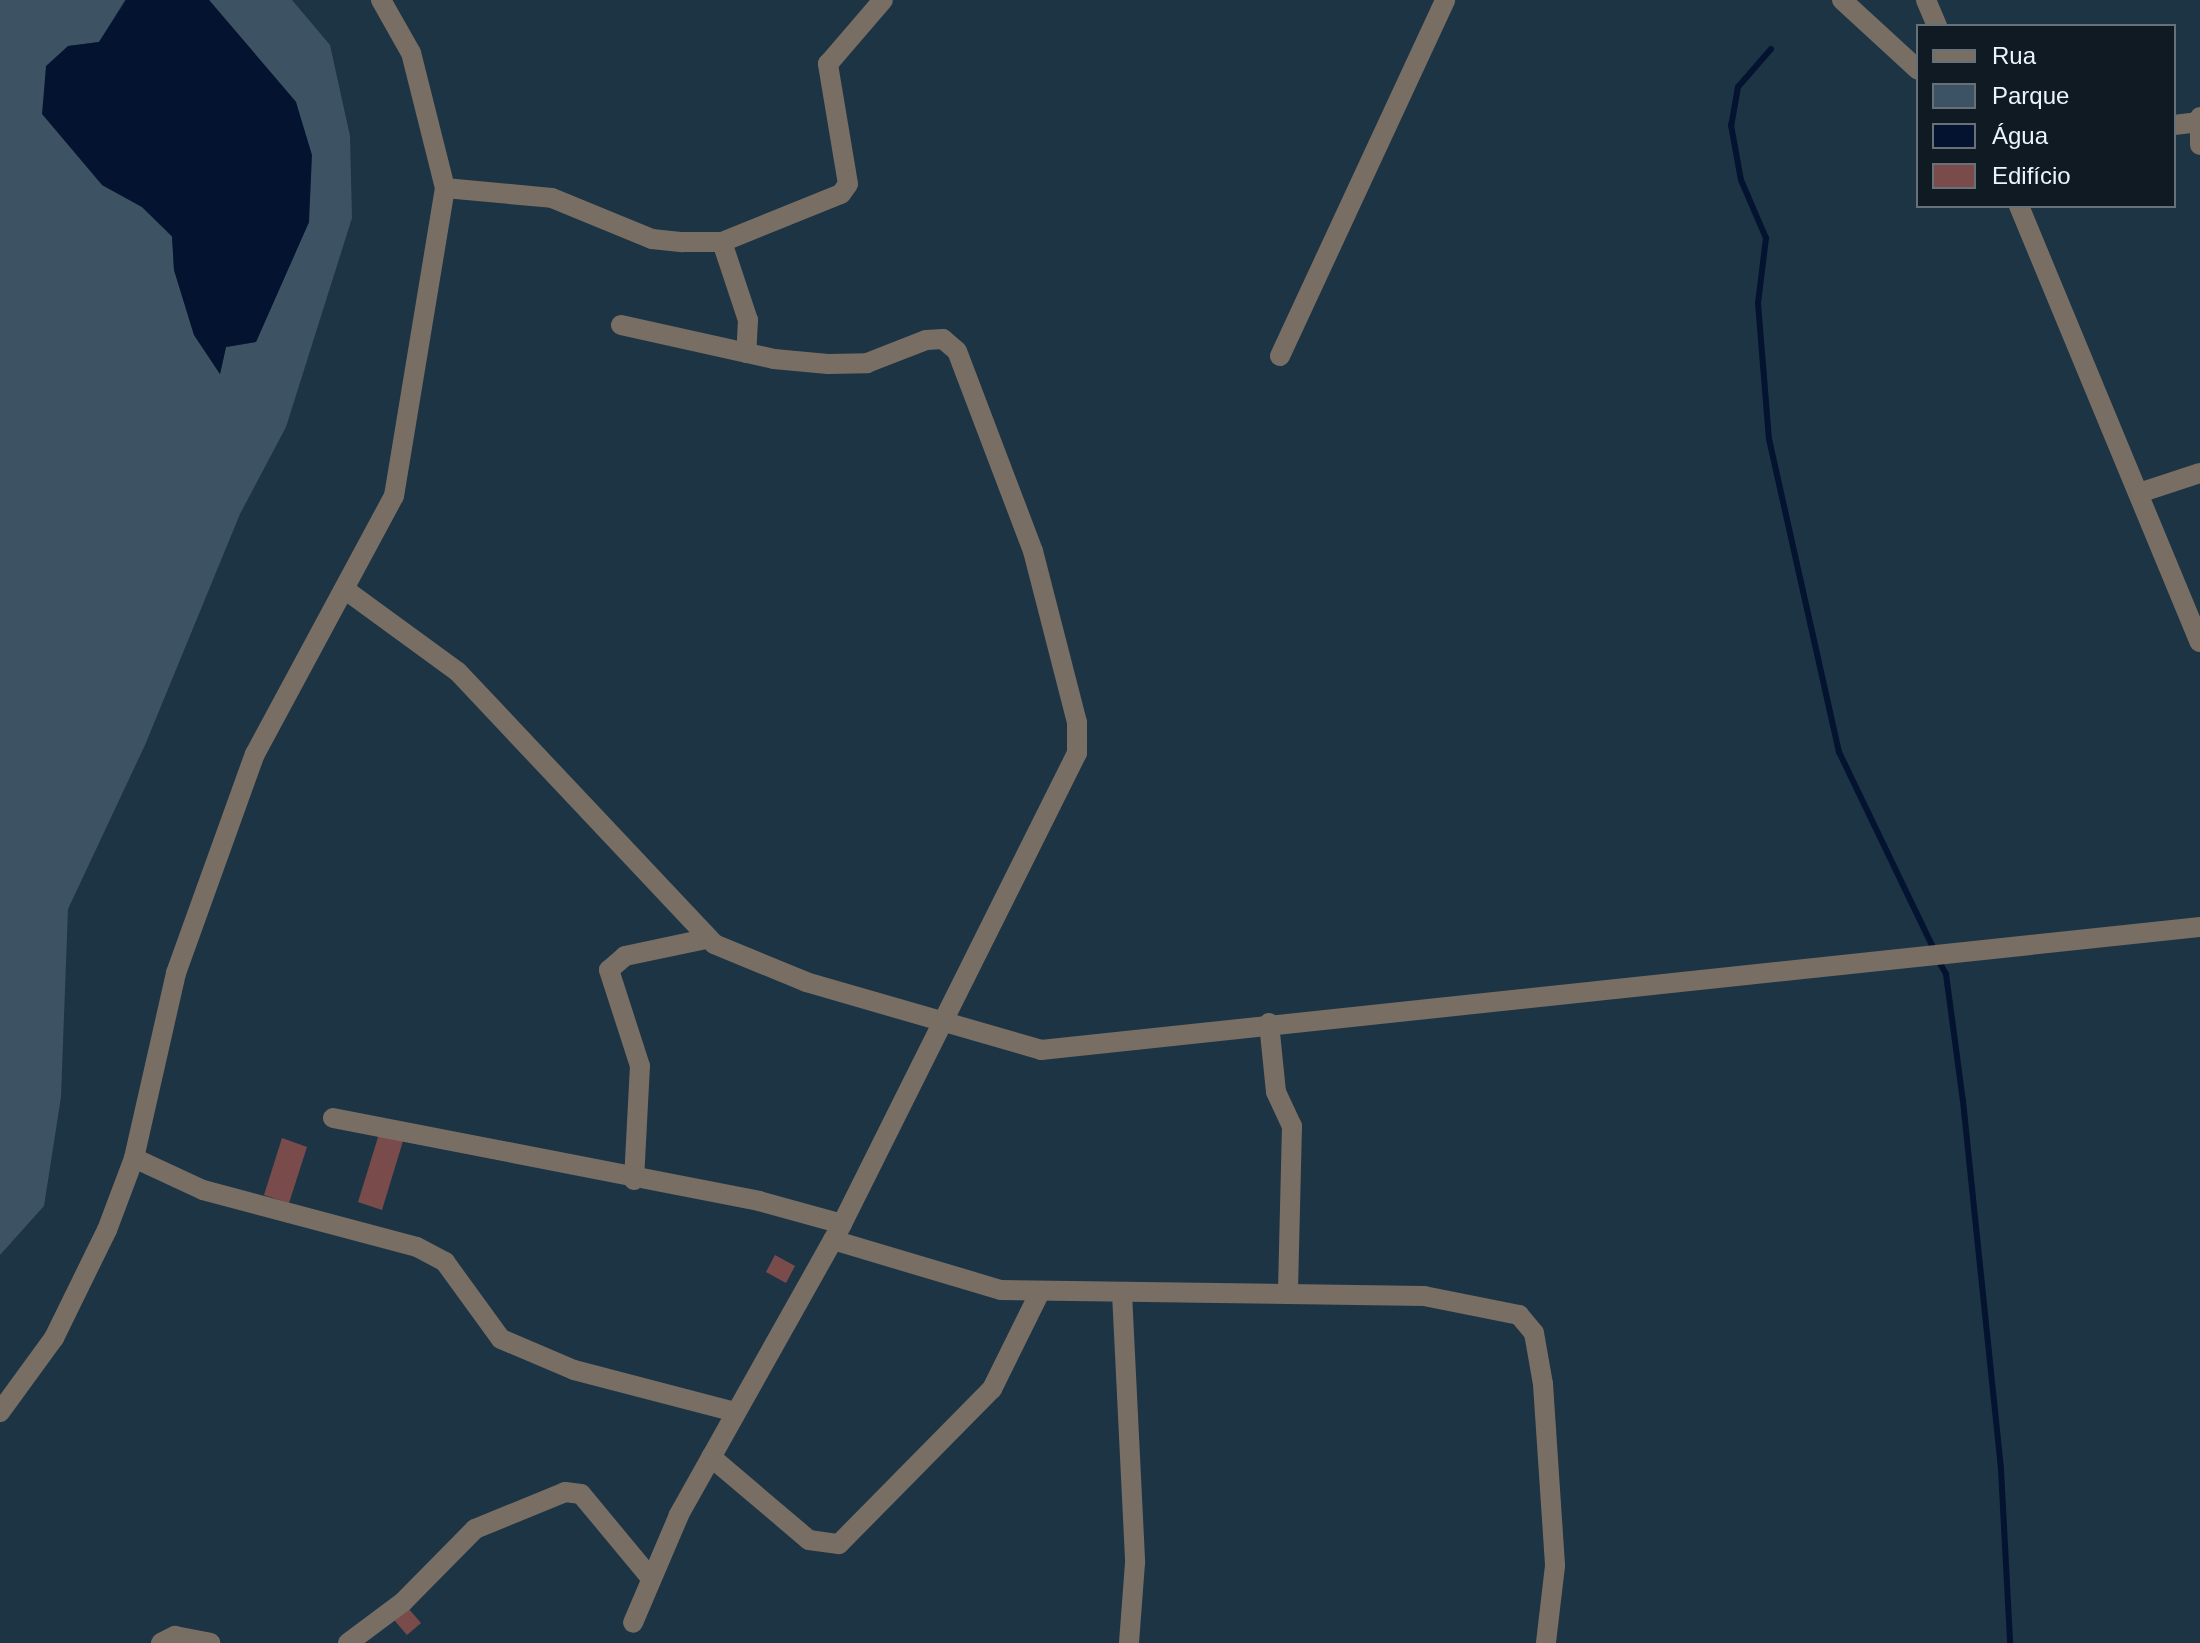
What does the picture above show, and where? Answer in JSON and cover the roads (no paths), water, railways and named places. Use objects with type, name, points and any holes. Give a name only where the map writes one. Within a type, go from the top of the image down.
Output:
[{"type":"street","points":[[0,1412],[54,1338],[134,1158],[176,973],[255,754],[347,591],[394,496],[445,188],[411,53],[381,0]]},
{"type":"street","points":[[445,188],[552,198],[652,239],[722,242],[846,190],[828,64],[883,0]]},
{"type":"street","points":[[1280,356],[1445,0]]},
{"type":"street","points":[[1842,0],[1916,68]]},
{"type":"street","points":[[1926,0],[1936,24]]},
{"type":"street","points":[[2176,125],[2199,119],[2200,145]]},
{"type":"street","points":[[2021,208],[2200,642]]},
{"type":"street","points":[[722,242],[746,311],[746,353]]},
{"type":"street","points":[[621,325],[746,353],[851,365],[943,339],[971,379],[1033,551],[1077,722],[1077,753],[937,1023],[837,1232],[711,1457],[650,1577],[633,1623]]},
{"type":"street","points":[[2139,493],[2200,473]]},
{"type":"street","points":[[347,591],[468,682],[706,939],[806,982],[937,1023],[1041,1050],[1269,1023],[1921,959],[2200,927]]},
{"type":"street","points":[[634,1180],[640,1066],[609,970],[625,956],[706,939]]},
{"type":"street","points":[[1269,1023],[1276,1092],[1292,1126],[1288,1293]]},
{"type":"street","points":[[333,1118],[634,1180],[759,1201],[962,1283],[1039,1294],[1288,1293],[1490,1303],[1519,1315],[1534,1333],[1555,1566],[1546,1643]]},
{"type":"street","points":[[134,1158],[203,1190],[417,1247],[445,1262],[501,1339],[574,1370],[735,1412]]},
{"type":"street","points":[[1122,1293],[1135,1563],[1129,1643]]},
{"type":"street","points":[[711,1457],[809,1540],[839,1544],[992,1389],[1039,1294]]},
{"type":"street","points":[[348,1643],[403,1602],[475,1529],[565,1492],[581,1494],[650,1577]]},
{"type":"street","points":[[161,1643],[175,1636],[210,1643]]},
{"type":"water","points":[[126,0],[209,0],[296,102],[312,155],[309,222],[256,342],[226,347],[220,374],[194,335],[174,270],[172,236],[142,207],[102,185],[42,114],[46,66],[68,46],[99,42]]},
{"type":"waterway","points":[[1771,49],[1738,87],[1731,125],[1741,180],[1766,238],[1758,303],[1769,439],[1839,752],[1934,949]]},
{"type":"waterway","points":[[1938,960],[1946,974],[1963,1101],[2001,1469],[2010,1643]]}]
